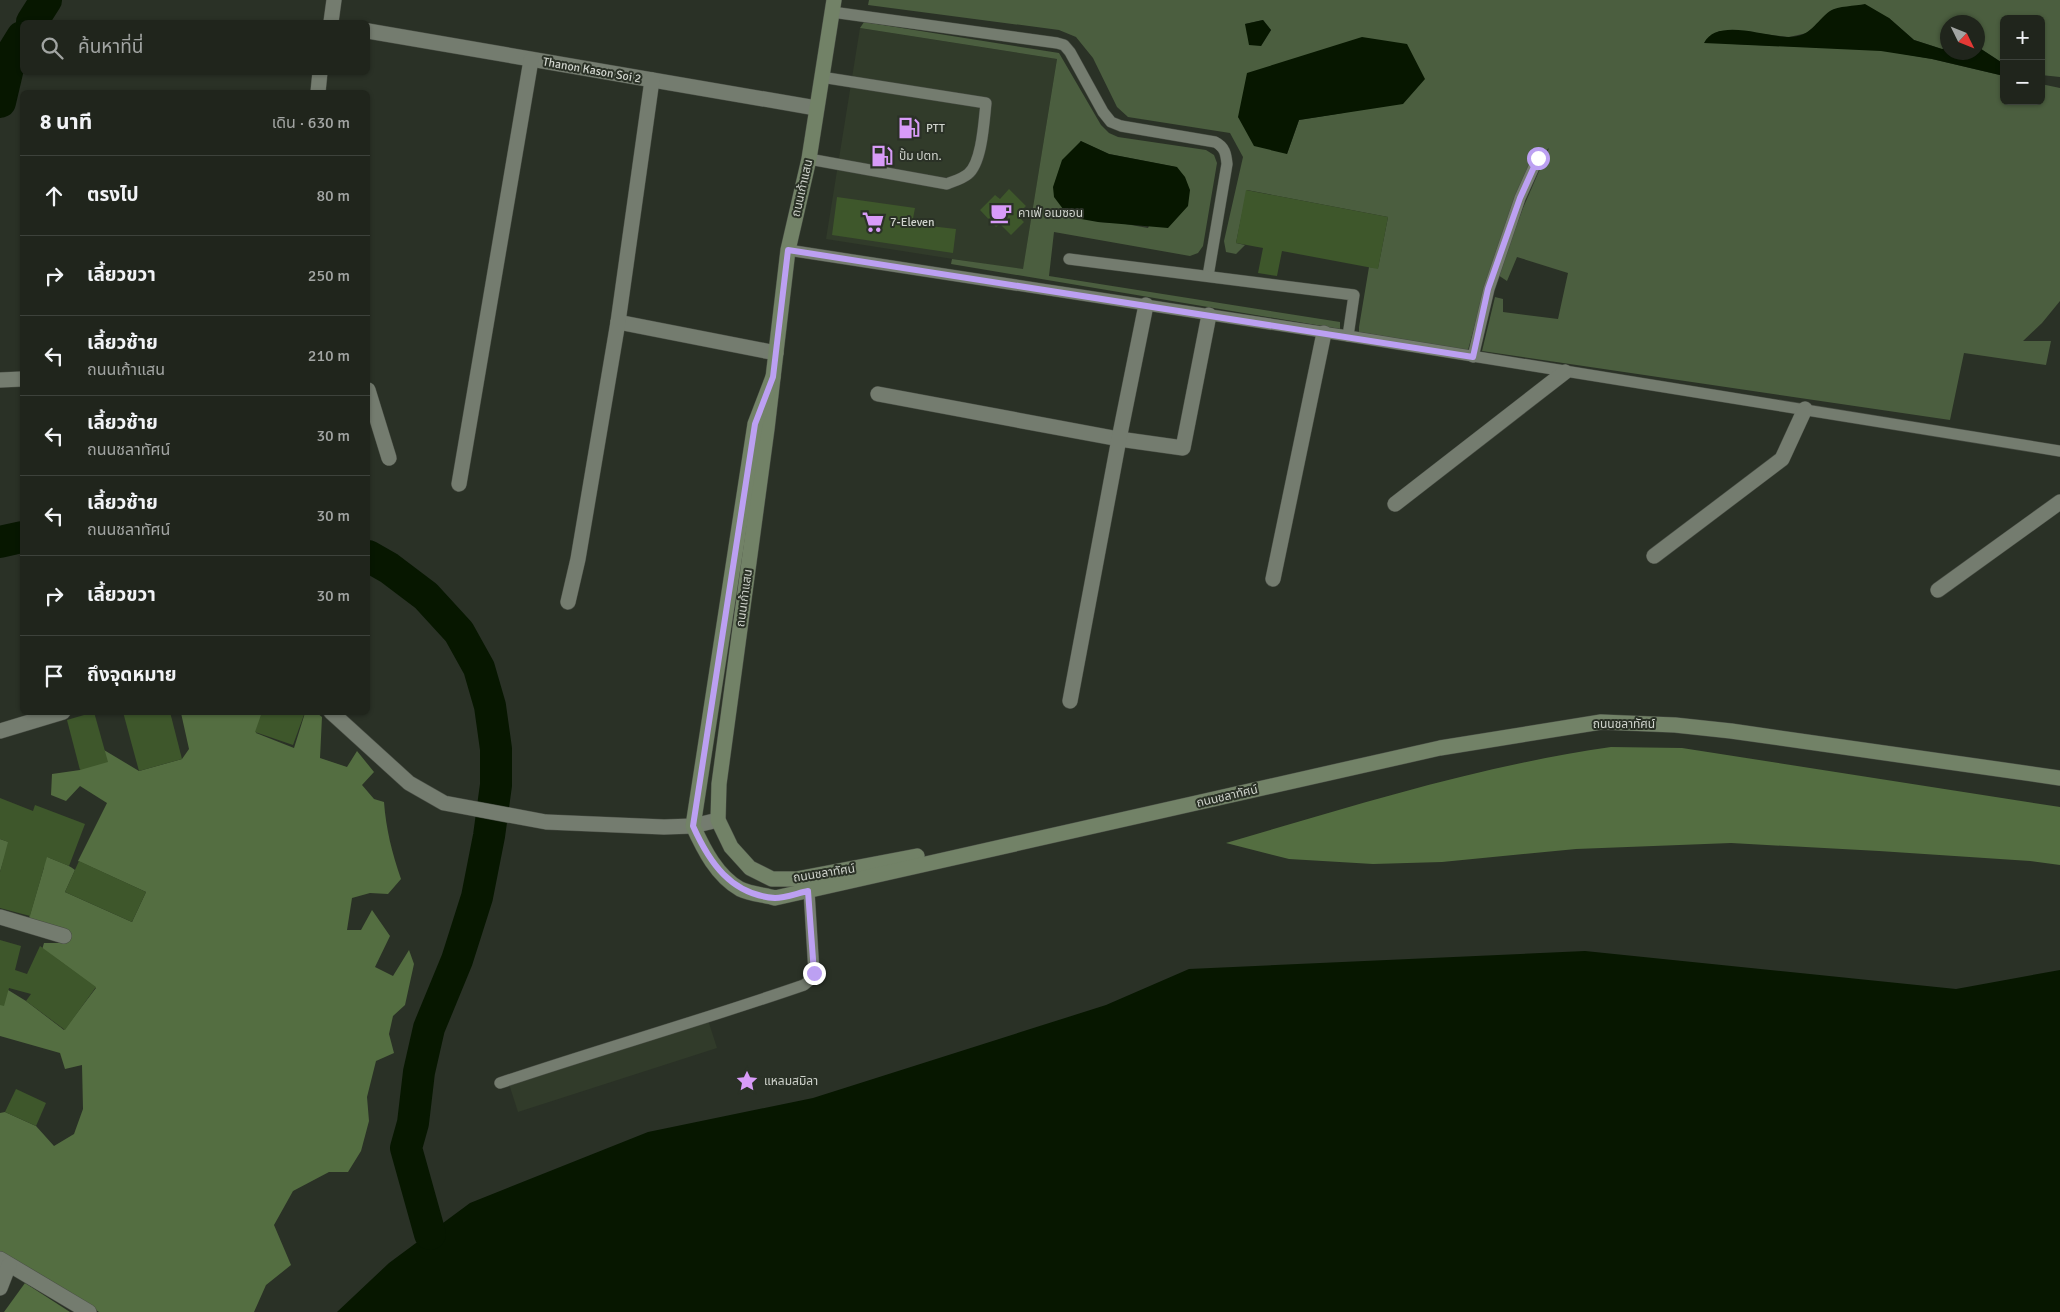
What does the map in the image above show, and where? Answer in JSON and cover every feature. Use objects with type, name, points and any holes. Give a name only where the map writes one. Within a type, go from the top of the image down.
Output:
[{"type":"main road","name":"ถนนเก้าแสน","points":[[718,820],[719,784],[788,250],[809,159],[833,6]]},
{"type":"main road","name":"ถนนเก้าแสน","points":[[693,826],[755,424],[773,377]]},
{"type":"main road","name":"ถนนชลาทัศน์","points":[[693,826],[701,845],[718,870],[741,890],[775,898],[1440,748],[1601,722],[1675,724],[2060,778]]},
{"type":"main road","name":"ถนนชลาทัศน์","points":[[718,820],[731,847],[750,868],[772,879],[796,879],[1164,810]]},
{"type":"street","points":[[331,20],[334,0]]},
{"type":"street","name":"Thanon Kason Soi 2","points":[[370,32],[816,108]]},
{"type":"street","points":[[458,484],[531,60]]},
{"type":"street","points":[[318,90],[320,75]]},
{"type":"street","points":[[568,602],[578,559],[618,322],[652,80]]},
{"type":"street","points":[[1070,701],[1146,305]]},
{"type":"street","points":[[878,394],[1119,439],[1184,448],[1210,315]]},
{"type":"street","points":[[618,322],[776,353]]},
{"type":"street","points":[[1273,579],[1324,333]]},
{"type":"street","points":[[1395,504],[1565,372]]},
{"type":"street","points":[[0,380],[20,379]]},
{"type":"street","points":[[370,396],[389,458]]},
{"type":"street","points":[[1654,556],[1782,458],[1805,410]]},
{"type":"street","points":[[1938,590],[2060,502]]},
{"type":"street","points":[[0,731],[53,715]]},
{"type":"street","points":[[334,715],[409,783],[444,803],[546,822],[664,827],[693,826],[718,820]]},
{"type":"street","points":[[0,917],[64,936]]},
{"type":"street","points":[[0,1288],[5,1262],[89,1312]]},
{"type":"lane","points":[[833,6],[1057,43],[1064,46],[1070,52],[1103,112],[1111,122],[1121,126],[1215,142],[1221,145],[1226,153],[1227,164],[1208,276]]},
{"type":"lane","points":[[809,159],[947,184],[970,173],[977,161],[986,104],[822,77]]},
{"type":"lane","points":[[1473,357],[1488,289],[1520,198],[1538,158]]},
{"type":"lane","points":[[788,250],[1348,336],[2060,451]]},
{"type":"lane","points":[[1069,259],[1354,295],[1348,336]]},
{"type":"lane","points":[[500,1083],[586,1054],[730,1011],[804,985],[814,973],[808,891]]},
{"type":"shaded area","points":[[869,0],[2060,0],[2060,77],[2045,75],[2045,15],[2000,15],[2000,61],[1985,52],[1985,15],[1940,15],[1940,48],[1914,40],[1889,18],[1832,10],[1807,33],[1789,37],[1738,31],[1718,31],[1733,44],[1881,50],[1932,59],[2000,75],[2000,105],[2045,105],[2045,85],[2060,88],[2060,301],[2042,323],[2023,341],[2051,341],[2046,365],[1964,353],[1950,420],[1482,351],[1495,297],[1503,299],[1503,312],[1558,319],[1568,273],[1517,257],[1507,281],[1498,275],[1523,208],[1549,148],[1528,167],[1487,280],[1468,350],[1359,332],[1369,267],[1378,268],[1388,217],[1247,190],[1236,243],[1245,245],[1236,254],[1226,252],[1224,241],[1243,157],[1230,133],[1128,117],[1117,107],[1093,58],[1076,37],[1059,30],[868,5]],"holes":[[[1263,20],[1271,30],[1261,46],[1245,24]],[[1343,113],[1299,120],[1287,154],[1238,117]]]},
{"type":"shaded area","points":[[1865,4],[1889,18],[1914,40],[1940,48],[1940,60],[1985,60],[1985,52],[2000,61],[2000,75],[1932,59],[1881,51],[1704,43],[1710,35],[1720,31],[1731,30],[1789,37],[1796,36],[1808,32],[1833,9]]},
{"type":"shaded area","points":[[1263,20],[1271,30],[1261,46],[1249,45],[1245,24]]},
{"type":"shaded area","points":[[864,22],[1059,53],[1101,125],[1109,133],[1118,137],[1206,150],[1214,155],[1217,163],[1203,246],[1198,253],[1190,256],[1054,232],[1049,276],[1340,322],[1340,329],[951,264],[952,259],[1023,269],[1057,59],[860,28]],"holes":[[[1080,141],[1109,154],[1176,167],[1148,228],[1120,223],[1098,222]]]},
{"type":"shaded area","points":[[860,28],[1057,59],[1023,270],[826,239]]},
{"type":"shaded area","points":[[1362,37],[1407,44],[1425,79],[1403,104],[1299,120],[1287,154],[1254,146],[1238,117],[1247,73]]},
{"type":"shaded area","points":[[1081,141],[1109,154],[1177,167],[1185,177],[1190,190],[1188,206],[1168,228],[1098,222],[1081,219],[1066,213],[1054,197],[1053,187],[1062,160]]},
{"type":"shaded area","points":[[1585,951],[1956,989],[2060,970],[2060,1312],[337,1312],[389,1263],[470,1203],[648,1132],[813,1098],[1106,1005],[1189,969]]},
{"type":"shaded area","points":[[708,1020],[717,1048],[518,1112],[509,1084]]},
{"type":"green space","points":[[181,715],[261,715],[256,733],[294,748],[304,715],[320,715],[322,717],[320,758],[347,767],[357,751],[374,772],[362,785],[374,799],[384,802],[390,841],[401,879],[388,894],[370,893],[352,898],[347,930],[361,930],[372,910],[390,936],[375,967],[393,976],[409,950],[414,964],[405,1005],[393,1016],[389,1034],[394,1053],[376,1061],[367,1097],[369,1121],[361,1151],[348,1172],[329,1172],[293,1191],[274,1225],[291,1265],[266,1285],[254,1312],[99,1312],[0,1252],[0,1113],[5,1112],[36,1126],[54,1146],[74,1134],[83,1109],[82,1065],[65,1069],[60,1053],[0,1036],[0,985],[26,1001],[64,1030],[96,988],[57,959],[37,967],[44,943],[65,943],[69,931],[29,918],[44,867],[5,856],[0,872],[0,839],[42,853],[71,867],[75,870],[65,892],[132,922],[146,892],[78,861],[107,803],[80,786],[66,801],[51,795],[52,774],[80,770],[104,750],[139,771],[182,759],[189,749]]},
{"type":"green space","points":[[1611,747],[1682,748],[2060,807],[2060,865],[2030,861],[1731,843],[1576,849],[1442,862],[1373,864],[1289,859],[1226,843],[1369,801],[1465,776],[1562,755]]},
{"type":"green space","points":[[25,1283],[70,1312],[4,1312]]},
{"type":"building","name":"คาเฟ่ อเมซอน","points":[[1009,189],[1026,206],[1017,215],[1024,222],[1011,235],[1000,224],[996,227],[980,210],[995,195],[1000,199]]},
{"type":"building","points":[[1246,190],[1388,217],[1378,269],[1282,251],[1277,276],[1258,273],[1263,248],[1236,243]]},
{"type":"building","name":"7-Eleven","points":[[837,197],[915,208],[912,224],[956,229],[953,253],[832,235]]},
{"type":"building","points":[[84,715],[95,715],[108,762],[80,770],[67,720]]},
{"type":"building","points":[[124,715],[171,715],[182,759],[139,771]]},
{"type":"building","points":[[261,715],[304,715],[293,745],[255,732]]},
{"type":"building","points":[[0,798],[33,811],[35,805],[85,824],[69,866],[47,857],[30,916],[0,908],[0,872],[8,842],[0,839]]},
{"type":"building","points":[[79,861],[146,892],[132,922],[65,892]]},
{"type":"building","points":[[0,940],[21,946],[15,970],[27,974],[40,946],[96,987],[65,1030],[26,1001],[31,994],[9,988],[4,1006],[0,1005]]},
{"type":"building","points":[[16,1089],[46,1103],[36,1126],[5,1112]]},
{"type":"waterway","points":[[33,20],[46,0]]},
{"type":"waterway","points":[[0,102],[11,55],[20,40]]},
{"type":"waterway","points":[[0,542],[20,537]]},
{"type":"waterway","points":[[370,557],[389,568],[426,596],[459,632],[479,668],[490,706],[496,749],[496,785],[489,836],[477,897],[457,960],[429,1028],[419,1072],[413,1123],[406,1148],[430,1234]]},
{"type":"place","name":"PTT","points":[[909,128]]},
{"type":"place","name":"ปั้ม ปตท.","points":[[882,156]]},
{"type":"place","name":"คาเฟ่ อเมซอน","points":[[1001,213]]},
{"type":"place","name":"7-Eleven","points":[[873,222]]},
{"type":"place","name":"แหลมสมิลา","points":[[747,1081]]},
{"type":"route","points":[[814,973],[808,891],[775,898],[741,890],[718,870],[701,845],[693,826],[755,424],[773,377],[788,250],[1473,357],[1488,289],[1520,198],[1538,158]]}]
